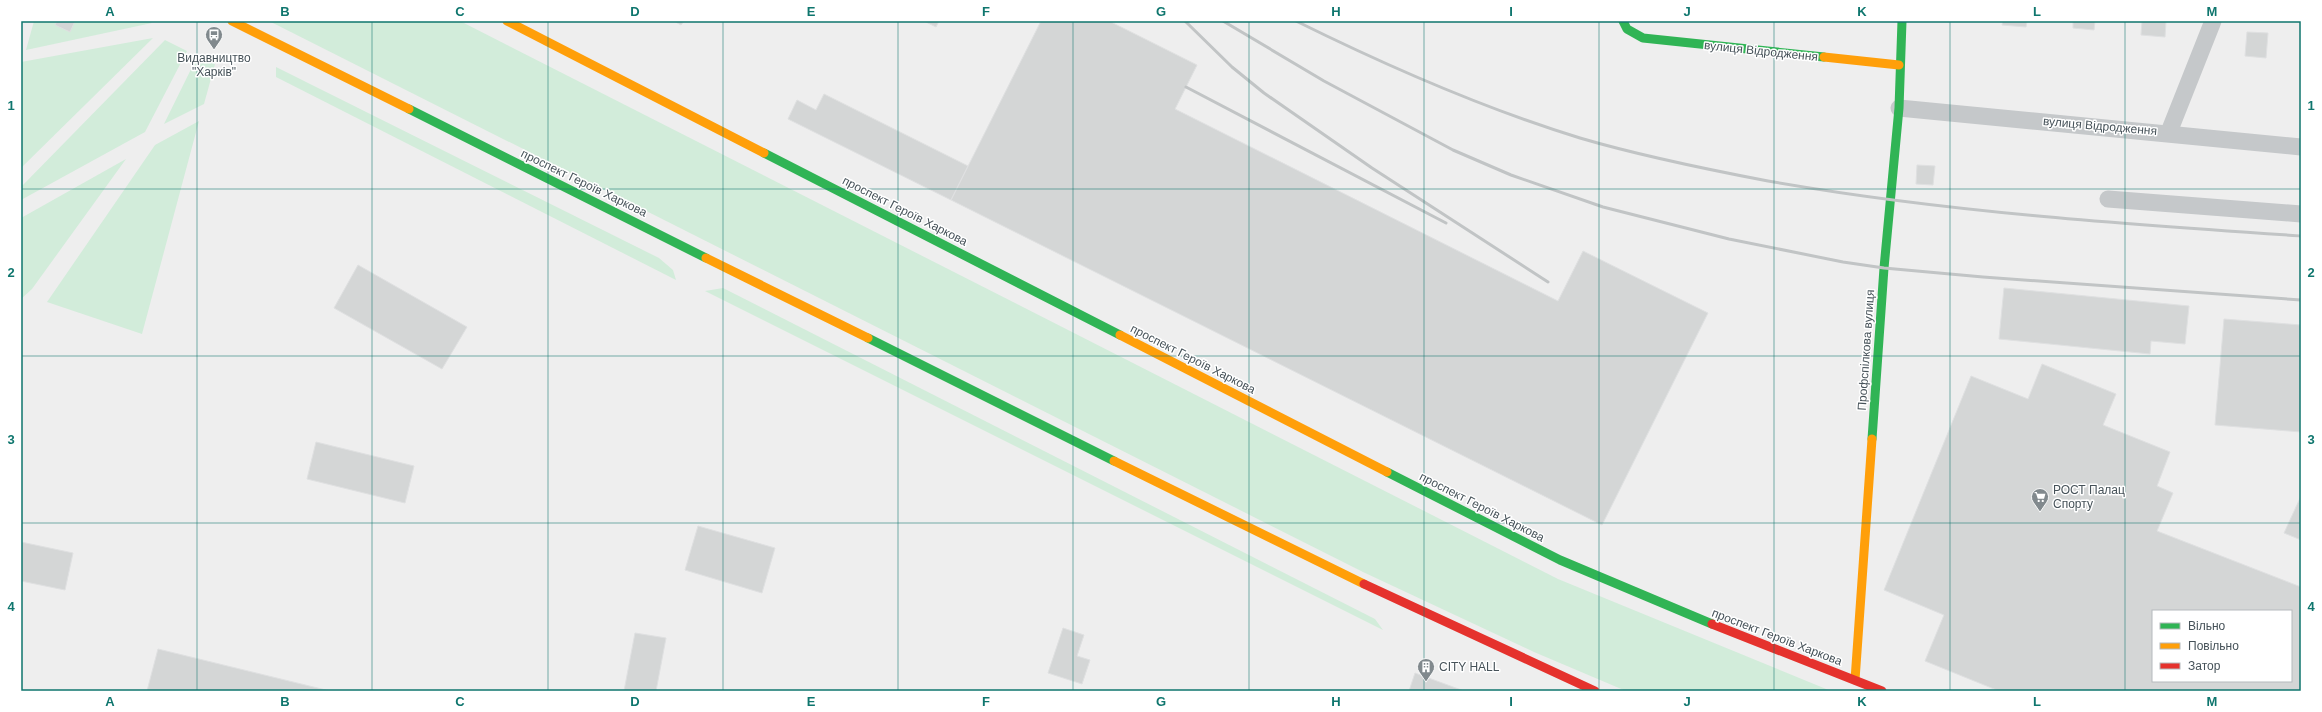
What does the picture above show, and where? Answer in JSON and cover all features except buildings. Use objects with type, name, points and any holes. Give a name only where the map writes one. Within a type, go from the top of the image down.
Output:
[{"type":"main road","name":"проспект Героїв Харкова","points":[[232,21],[1165,487],[1415,609],[1595,691]]},
{"type":"main road","name":"проспект Героїв Харкова","points":[[506,21],[1560,560],[1676,610],[1882,691]]},
{"type":"main road","name":"Профспілкова вулиця","points":[[1855,680],[1884,268],[1899,108],[1899,65],[1902,21]]},
{"type":"main road","name":"вулиця Відродження","points":[[1625,25],[1643,38],[1899,65]]},
{"type":"street","points":[[2169,132],[2213,21]]},
{"type":"street","name":"вулиця Відродження","points":[[1899,108],[2169,132],[2301,147]]},
{"type":"street","points":[[2108,199],[2301,214]]},
{"type":"green space","points":[[34,21],[148,21],[152,23],[26,50]]},
{"type":"green space","points":[[269,21],[460,21],[1558,579],[1831,691],[1626,691],[1534,652],[1363,572]]},
{"type":"green space","points":[[153,38],[21,168],[21,62]]},
{"type":"green space","points":[[165,40],[187,51],[145,132],[21,200],[21,187]]},
{"type":"green space","points":[[197,57],[215,64],[204,104],[164,124]]},
{"type":"green space","points":[[276,67],[659,258],[673,270],[676,280],[276,77]]},
{"type":"green space","points":[[199,121],[142,334],[47,302],[155,145]]},
{"type":"green space","points":[[126,159],[32,289],[21,299],[21,218]]},
{"type":"green space","points":[[723,288],[1375,619],[1383,630],[705,291]]},
{"type":"railway","points":[[1185,21],[1232,67],[1264,93],[1372,168],[1548,282]]},
{"type":"railway","points":[[1223,21],[1324,81],[1453,150],[1511,175],[1603,207],[1729,239],[1843,262],[1884,268],[1983,277],[2301,300]]},
{"type":"railway","points":[[1296,21],[1400,70],[1471,100],[1543,126],[1603,145],[1697,167],[1834,192],[1967,209],[2167,227],[2301,236]]},
{"type":"railway","points":[[1186,87],[1446,223]]},
{"type":"traffic: fast","points":[[1623,21],[1627,29],[1643,38],[1824,57]]},
{"type":"traffic: fast","points":[[1872,439],[1884,268],[1899,108],[1902,21]]},
{"type":"traffic: fast","points":[[409,109],[706,258]]},
{"type":"traffic: fast","points":[[764,153],[1120,335]]},
{"type":"traffic: fast","points":[[868,338],[1114,461]]},
{"type":"traffic: fast","points":[[1387,472],[1560,560],[1712,624]]},
{"type":"traffic: slow","points":[[232,21],[409,109]]},
{"type":"traffic: slow","points":[[507,21],[764,153]]},
{"type":"traffic: slow","points":[[1824,57],[1899,65]]},
{"type":"traffic: slow","points":[[706,258],[868,338]]},
{"type":"traffic: slow","points":[[1120,335],[1387,472]]},
{"type":"traffic: slow","points":[[1855,680],[1872,439]]},
{"type":"traffic: slow","points":[[1114,461],[1364,584]]},
{"type":"traffic: jam","points":[[1364,584],[1595,691]]},
{"type":"traffic: jam","points":[[1712,624],[1882,691]]},
{"type":"place","name":"Видавництво \"Харків\"","points":[[214,50]]},
{"type":"place","name":"РОСТ Палац Спорту","points":[[2040,512]]},
{"type":"place","name":"CITY HALL","points":[[1426,682]]}]
